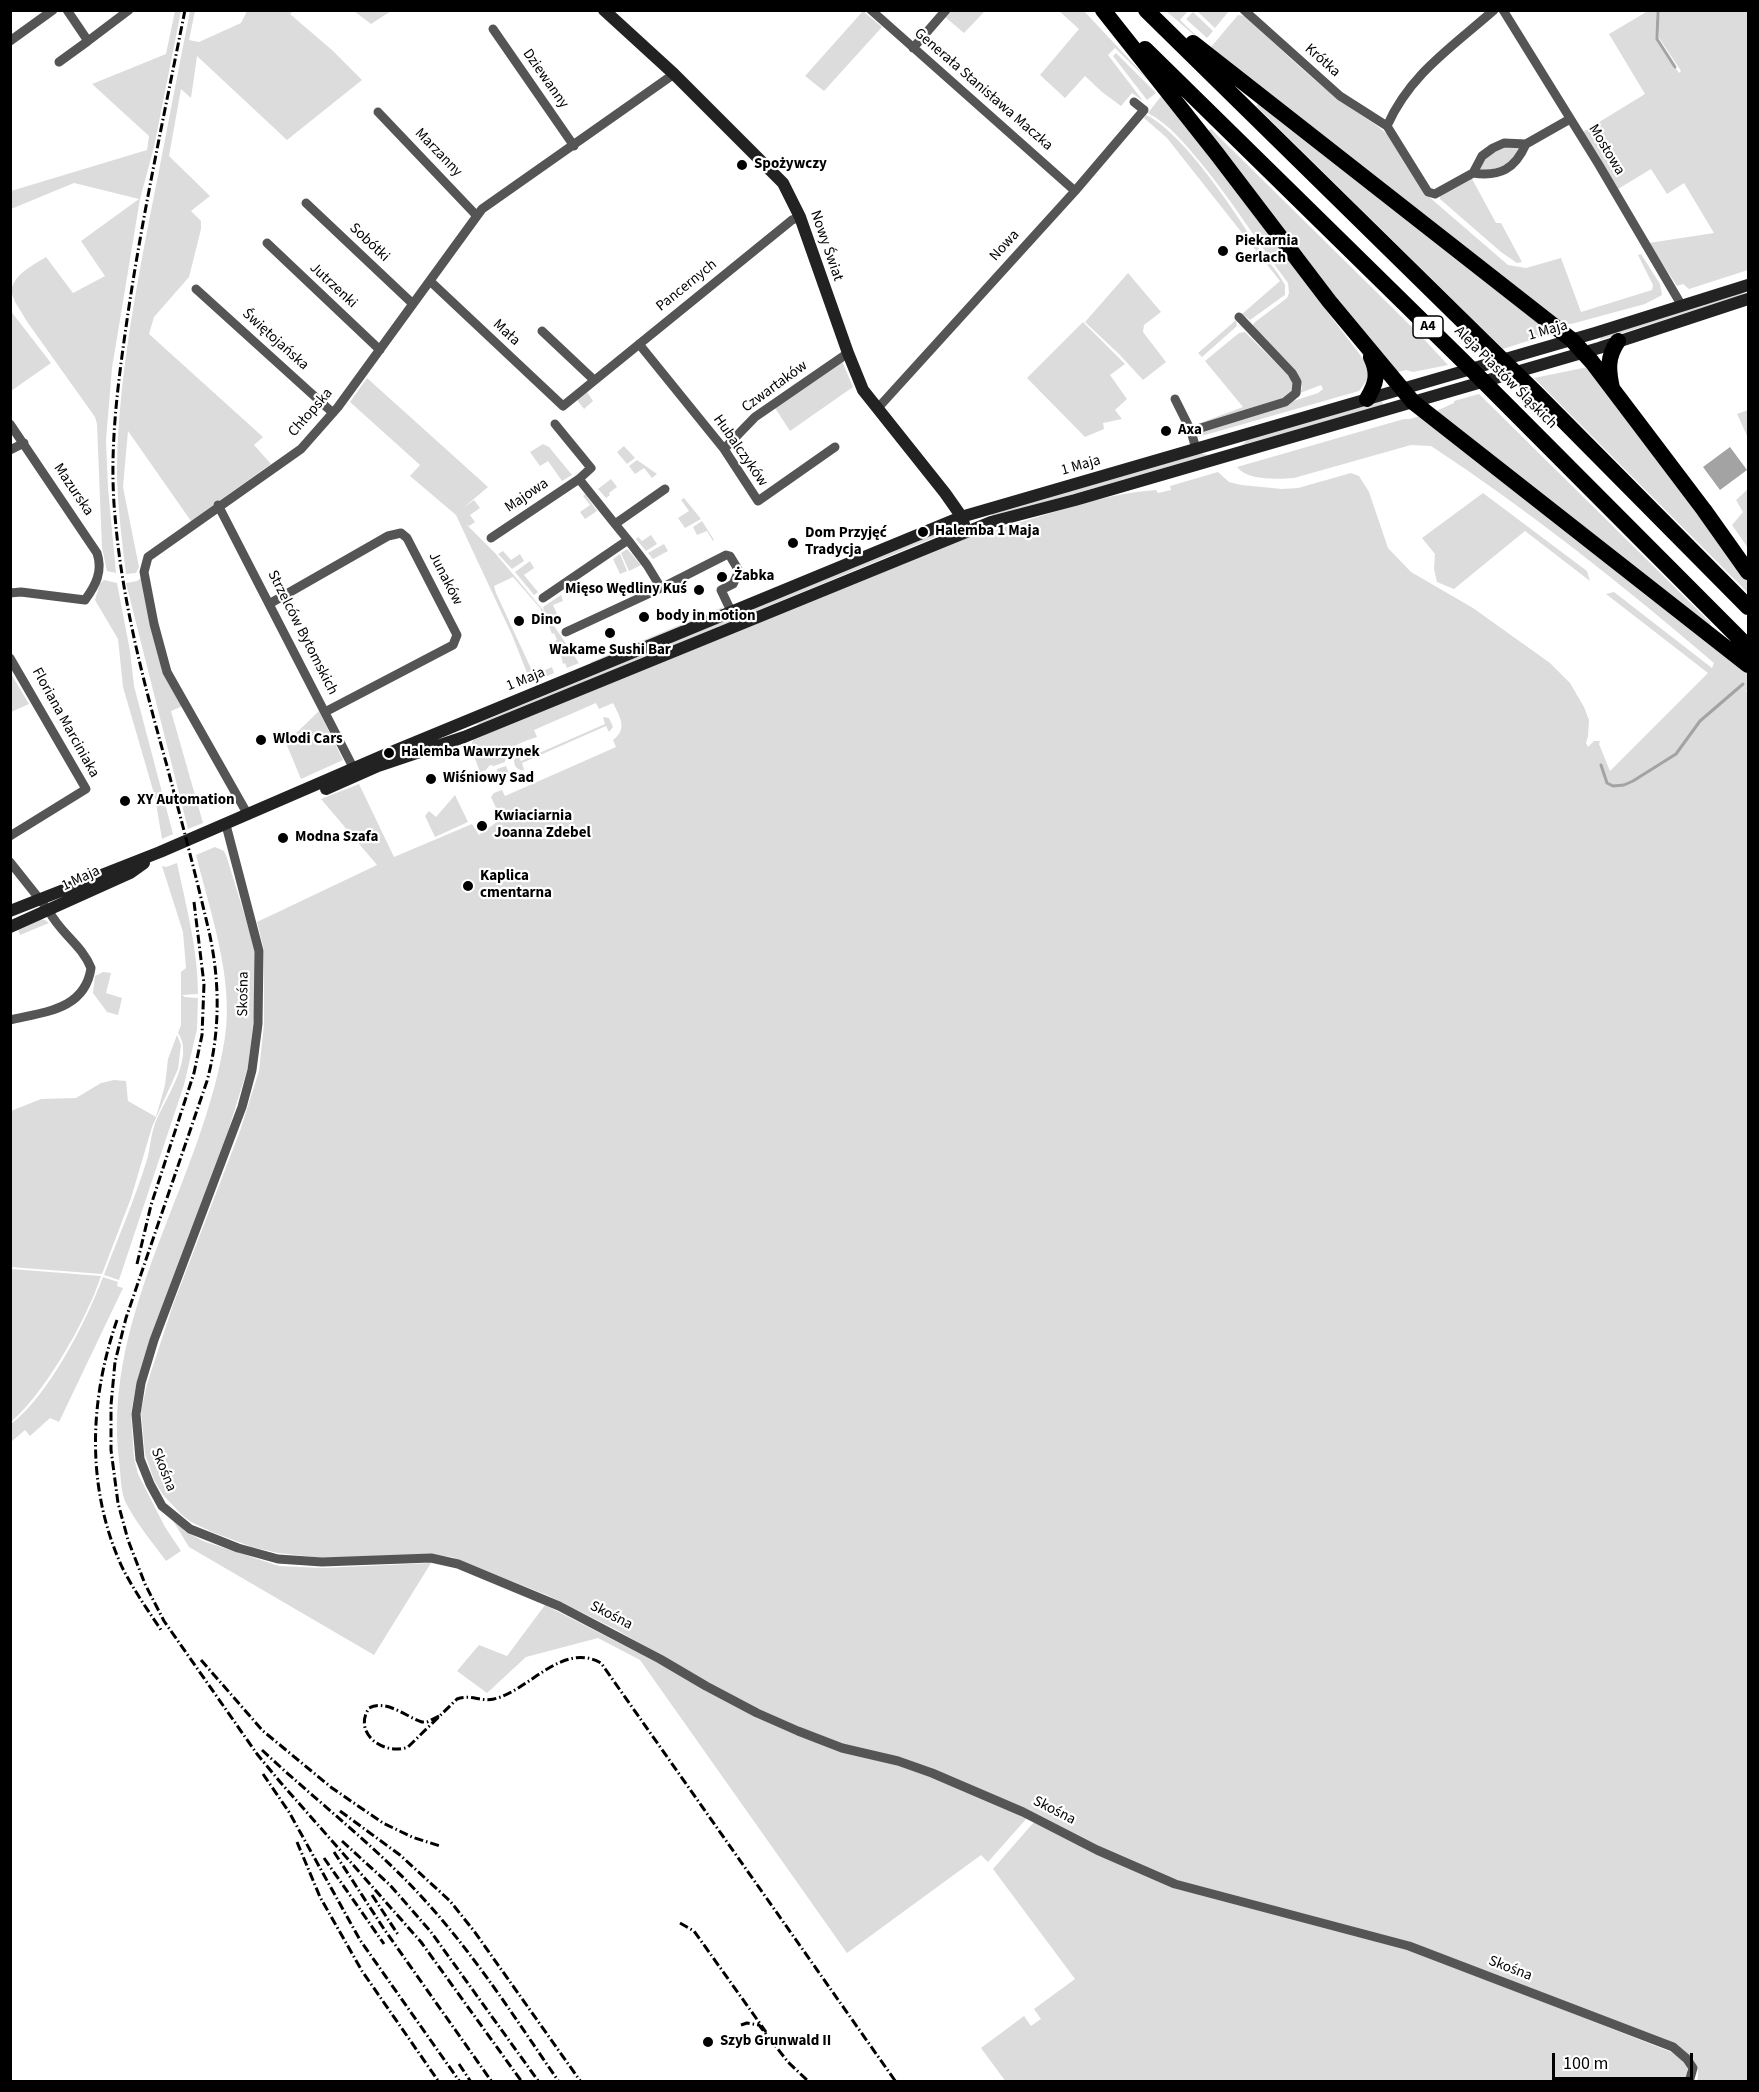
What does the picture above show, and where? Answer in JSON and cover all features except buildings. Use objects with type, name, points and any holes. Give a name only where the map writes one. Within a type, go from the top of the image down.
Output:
[{"type":"highway","points":[[1104,10],[1369,351],[1413,402],[1749,664]]},
{"type":"highway","name":"Aleja Piastów Śląskich","points":[[1104,10],[1462,360],[1749,647]]},
{"type":"highway","name":"Aleja Piastów Śląskich","points":[[1146,10],[1536,393],[1749,607]]},
{"type":"highway","points":[[1152,10],[1578,346],[1749,572]]},
{"type":"highway","points":[[1612,389],[1608,363],[1611,351],[1618,341]]},
{"type":"highway","points":[[1367,399],[1376,380],[1376,369],[1369,351]]},
{"type":"main road","name":"Nowy Świat","points":[[604,10],[674,74],[783,183],[800,217],[863,390],[945,493],[961,517],[966,530]]},
{"type":"main road","name":"1 Maja","points":[[356,772],[464,737],[966,530],[1558,360],[1578,346],[1682,306],[1749,285]]},
{"type":"main road","name":"1 Maja","points":[[10,911],[248,815],[306,797],[442,731],[961,517],[1550,346],[1578,346],[1618,341],[1749,299]]},
{"type":"main road","points":[[442,731],[464,737]]},
{"type":"main road","name":"1 Maja","points":[[10,927],[130,873],[160,852]]},
{"type":"street","points":[[10,41],[53,10]]},
{"type":"street","points":[[67,10],[88,41]]},
{"type":"street","points":[[59,62],[129,10]]},
{"type":"street","name":"Generała Stanisława Maczka","points":[[871,10],[1076,191]]},
{"type":"street","points":[[913,48],[946,10]]},
{"type":"street","name":"Krótka","points":[[1244,10],[1340,96],[1387,126]]},
{"type":"street","points":[[1494,10],[1421,73],[1396,106],[1387,126],[1428,192],[1435,194],[1473,173],[1496,174],[1509,168],[1519,159],[1526,144]]},
{"type":"street","name":"Mostowa","points":[[1503,10],[1682,306]]},
{"type":"street","name":"Dziewanny","points":[[493,29],[574,146]]},
{"type":"street","name":"Chłopska","points":[[248,815],[167,672],[154,624],[144,572],[148,557],[218,505],[301,449],[333,413],[482,209],[674,74]]},
{"type":"street","name":"Nowa","points":[[877,409],[1076,191],[1144,110],[1134,102]]},
{"type":"street","name":"Marzanny","points":[[378,112],[477,216]]},
{"type":"street","points":[[1473,173],[1482,156],[1492,147],[1504,143],[1526,144],[1570,119]]},
{"type":"street","name":"Sobótki","points":[[306,203],[413,304]]},
{"type":"street","name":"Pancernych","points":[[563,406],[792,220],[800,217]]},
{"type":"street","name":"Jutrzenki","points":[[267,243],[380,350]]},
{"type":"street","name":"Mała","points":[[430,281],[563,406]]},
{"type":"street","name":"Świętojańska","points":[[196,289],[333,413]]},
{"type":"street","points":[[1191,431],[1286,402],[1296,393],[1297,382],[1292,373],[1239,317]]},
{"type":"street","points":[[542,331],[594,380]]},
{"type":"street","name":"Hubalczyków","points":[[639,344],[724,449],[758,501],[835,447]]},
{"type":"street","name":"Czwartaków","points":[[724,449],[755,417],[848,353]]},
{"type":"street","points":[[1175,399],[1191,431],[1196,449]]},
{"type":"street","name":"Mazurska","points":[[10,424],[97,552],[100,562],[95,586],[85,600],[21,592],[10,593]]},
{"type":"street","points":[[555,424],[591,468],[579,479],[647,564],[662,588]]},
{"type":"street","points":[[10,450],[24,443]]},
{"type":"street","name":"Majowa","points":[[491,538],[579,479]]},
{"type":"street","points":[[615,524],[665,489]]},
{"type":"street","name":"Strzelców Bytomskich","points":[[218,505],[356,772]]},
{"type":"street","name":"Junaków","points":[[269,604],[388,536],[401,533],[407,538],[457,635],[453,645],[325,712]]},
{"type":"street","points":[[543,598],[628,540]]},
{"type":"street","points":[[566,632],[662,588],[726,555],[730,556],[739,571],[733,584],[721,590],[731,611]]},
{"type":"street","name":"Floriana Marciniaka","points":[[10,658],[86,789],[10,836]]},
{"type":"street","name":"Skośna","points":[[226,825],[259,951],[258,1024],[252,1070],[242,1107],[154,1340],[138,1401],[136,1429],[140,1459],[162,1506],[172,1515],[190,1528],[219,1541],[278,1559],[322,1562],[431,1558],[458,1564],[559,1606],[651,1654],[716,1692],[798,1731],[842,1748],[898,1761],[932,1773],[1023,1812],[1097,1850],[1175,1884],[1409,1946],[1673,2047],[1687,2059],[1693,2068],[1689,2082]]},
{"type":"street","points":[[10,861],[53,919],[85,954],[91,968],[82,993],[66,1006],[10,1020]]},
{"type":"shaded area","points":[[175,11],[181,11],[154,147],[140,199],[112,368],[106,440],[116,573],[107,571],[102,548],[95,417],[28,323],[11,291],[20,275],[46,257],[73,293],[105,276],[81,241],[139,199],[74,183],[11,209],[11,191],[147,150],[149,136],[92,84],[166,54]]},
{"type":"shaded area","points":[[190,11],[195,11],[189,40],[199,42],[241,23],[247,11],[293,11],[290,14],[332,50],[362,80],[287,140],[197,56],[191,98],[181,89],[169,156],[210,196],[191,211],[201,221],[201,229],[189,277],[154,317],[149,334],[263,437],[254,445],[271,464],[191,521],[128,431],[123,487],[139,567],[136,573],[126,574],[117,478],[123,381],[137,284]]},
{"type":"shaded area","points":[[354,11],[391,11],[371,24]]},
{"type":"shaded area","points":[[863,11],[882,27],[824,91],[805,76]]},
{"type":"shaded area","points":[[949,11],[985,11],[964,33],[944,16]]},
{"type":"shaded area","points":[[1059,11],[1084,11],[1157,89],[1115,48],[1108,55],[1143,101],[1132,93],[1121,106],[1085,76],[1065,98],[1040,75],[1079,29]]},
{"type":"shaded area","points":[[1166,11],[1188,11],[1180,20],[1208,47]]},
{"type":"shaded area","points":[[1197,11],[1229,11],[1215,28]]},
{"type":"shaded area","points":[[1648,11],[1656,11],[1656,38],[1679,73],[1681,71],[1659,38],[1659,11],[1748,11],[1748,270],[1689,289],[1683,284],[1677,286],[1649,243],[1714,233],[1684,183],[1667,194],[1651,169],[1618,189],[1583,132],[1645,94],[1609,34]]},
{"type":"shaded area","points":[[1193,12],[1213,31],[1207,38],[1186,19]]},
{"type":"shaded area","points":[[1238,15],[1245,16],[1315,80],[1389,136],[1428,196],[1508,265],[1526,268],[1561,258],[1581,312],[1652,290],[1653,285],[1638,255],[1641,254],[1660,284],[1662,295],[1645,304],[1571,324],[1563,323],[1211,47]]},
{"type":"shaded area","points":[[1116,53],[1156,93],[1147,100],[1113,56]]},
{"type":"shaded area","points":[[1162,95],[1364,360],[1369,377],[1359,391],[1198,437],[1196,435],[1200,431],[1318,393],[1323,389],[1321,385],[1300,393],[1302,388],[1300,380],[1252,326],[1287,298],[1288,283],[1201,163],[1170,129],[1148,113]]},
{"type":"shaded area","points":[[1260,102],[1550,330],[1546,335],[1503,349],[1256,106]]},
{"type":"shaded area","points":[[1146,115],[1175,137],[1205,171],[1285,285],[1285,295],[1250,320],[1242,314],[1280,281],[1167,138],[1144,118]]},
{"type":"shaded area","points":[[1211,129],[1448,365],[1394,373],[1207,132]]},
{"type":"shaded area","points":[[1506,145],[1520,147],[1514,158],[1499,167],[1480,171],[1483,160]]},
{"type":"shaded area","points":[[1471,177],[1496,223],[1501,223],[1522,262],[1517,263],[1501,252],[1440,199],[1440,196]]},
{"type":"shaded area","points":[[1128,273],[1161,312],[1144,325],[1143,332],[1166,362],[1143,380],[1085,322]]},
{"type":"shaded area","points":[[1742,293],[1746,294],[1600,340],[1601,337]]},
{"type":"shaded area","points":[[10,310],[51,363],[11,391],[10,391]]},
{"type":"shaded area","points":[[1236,320],[1237,326],[1202,357],[1198,353]]},
{"type":"shaded area","points":[[1083,322],[1125,364],[1110,375],[1127,399],[1115,410],[1122,419],[1103,423],[1104,429],[1085,437],[1027,378]]},
{"type":"shaded area","points":[[1245,332],[1292,379],[1293,389],[1283,399],[1192,426],[1243,407],[1205,361],[1239,333]]},
{"type":"shaded area","points":[[842,361],[853,387],[790,431],[775,408]]},
{"type":"shaded area","points":[[1588,367],[1748,578],[1748,593],[1534,378]]},
{"type":"shaded area","points":[[367,378],[488,487],[463,508],[474,500],[480,508],[470,515],[475,522],[469,526],[466,524],[495,553],[544,611],[543,607],[561,595],[563,601],[553,605],[558,616],[550,620],[579,663],[567,668],[565,663],[563,664],[555,641],[557,640],[554,633],[552,634],[545,615],[513,577],[494,586],[496,593],[534,675],[552,667],[554,673],[531,683],[512,635],[456,515],[410,476],[420,465],[350,402]]},
{"type":"shaded area","points":[[587,392],[593,401],[584,409],[577,400]]},
{"type":"shaded area","points":[[1479,394],[1711,623],[1708,627],[1434,412],[1454,401]]},
{"type":"shaded area","points":[[1382,400],[1383,405],[1242,445],[1249,438]]},
{"type":"shaded area","points":[[1748,410],[1748,438],[1737,414]]},
{"type":"shaded area","points":[[1423,415],[1748,672],[1746,691],[1748,693],[1748,2081],[1697,2081],[1696,2065],[1686,2053],[1408,1942],[1177,1881],[1102,1848],[1028,1810],[799,1728],[756,1709],[615,1629],[549,1596],[452,1557],[429,1554],[323,1558],[278,1553],[252,1547],[212,1532],[191,1522],[163,1495],[154,1480],[145,1454],[141,1411],[147,1384],[173,1305],[240,1131],[259,1071],[264,1024],[264,950],[257,922],[377,865],[321,799],[359,784],[394,857],[472,824],[479,835],[501,819],[491,797],[494,793],[502,790],[505,796],[616,747],[613,740],[620,732],[621,723],[613,703],[599,709],[596,703],[534,730],[537,737],[512,748],[505,762],[490,765],[486,770],[480,772],[471,748],[473,739],[988,529],[989,532],[1072,506],[1114,496],[1171,490],[1170,486],[1218,472],[1229,482],[1282,489],[1298,488],[1351,473],[1359,476],[1369,492],[1388,548],[1411,572],[1473,608],[1550,663],[1570,683],[1589,720],[1586,743],[1588,747],[1594,741],[1600,741],[1599,744],[1610,771],[1708,673],[1606,594],[1614,592],[1712,668],[1714,663],[1646,606],[1540,523],[1431,446],[1411,445],[1294,478],[1255,477],[1242,472],[1237,467]]},
{"type":"shaded area","points":[[543,444],[549,447],[572,475],[562,481],[548,461],[540,466],[530,452]]},
{"type":"shaded area","points":[[624,446],[635,458],[627,464],[617,452]]},
{"type":"shaded area","points":[[1730,447],[1747,470],[1720,490],[1703,467]]},
{"type":"shaded area","points":[[1198,453],[1209,455],[993,517],[991,513]]},
{"type":"shaded area","points":[[637,460],[657,474],[652,478],[644,468],[635,474],[629,466]]},
{"type":"shaded area","points":[[611,479],[617,487],[606,498],[598,489]]},
{"type":"shaded area","points":[[1748,489],[1748,548],[1732,525],[1743,512],[1736,500]]},
{"type":"shaded area","points":[[1483,493],[1587,571],[1590,581],[1525,531],[1454,589],[1437,582],[1434,569],[1435,554],[1422,538]]},
{"type":"shaded area","points":[[585,494],[597,511],[585,519],[580,512],[590,505],[583,496]]},
{"type":"shaded area","points":[[684,498],[701,519],[685,528],[678,518],[689,511],[681,500]]},
{"type":"shaded area","points":[[702,521],[713,541],[707,531],[697,535],[693,527]]},
{"type":"shaded area","points":[[950,527],[952,529],[950,531],[480,725],[476,724]]},
{"type":"shaded area","points":[[651,535],[657,544],[646,551],[636,539],[638,537],[642,541]]},
{"type":"shaded area","points":[[664,544],[668,551],[653,559],[648,553]]},
{"type":"shaded area","points":[[627,549],[641,565],[629,571],[621,553]]},
{"type":"shaded area","points":[[503,551],[511,560],[520,554],[524,561],[512,569],[498,554]]},
{"type":"shaded area","points":[[620,554],[627,571],[620,574],[613,559]]},
{"type":"shaded area","points":[[530,561],[534,568],[524,575],[538,592],[534,595],[515,572]]},
{"type":"shaded area","points":[[142,577],[151,626],[183,706],[171,711],[203,823],[188,829],[126,583],[137,581]]},
{"type":"shaded area","points":[[104,580],[117,583],[134,686],[173,834],[162,839],[155,797],[123,687],[118,639],[95,600],[100,583]]},
{"type":"shaded area","points":[[723,607],[721,610],[591,664],[591,662]]},
{"type":"shaded area","points":[[10,672],[29,704],[11,712],[10,712]]},
{"type":"shaded area","points":[[319,711],[343,760],[301,779],[286,743]]},
{"type":"shaded area","points":[[603,717],[609,718],[613,727],[609,732],[606,726],[522,763],[524,770],[519,770],[515,766],[514,760],[518,755],[521,761],[605,724]]},
{"type":"shaded area","points":[[506,766],[509,774],[505,778],[491,784],[484,781],[482,777],[486,774],[491,780],[496,780],[497,769]]},
{"type":"shaded area","points":[[455,795],[468,822],[435,837],[425,816],[429,811],[436,817]]},
{"type":"shaded area","points":[[215,847],[224,851],[227,858],[255,949],[255,1007],[248,1067],[228,1131],[150,1338],[137,1380],[131,1413],[134,1458],[138,1474],[165,1527],[181,1551],[166,1561],[135,1519],[123,1495],[119,1460],[118,1405],[125,1351],[139,1299],[197,1143],[213,1090],[225,1037],[227,1015],[223,969],[214,922],[196,855]]},
{"type":"shaded area","points":[[177,863],[191,928],[198,994],[182,995],[198,998],[197,1029],[184,1085],[119,1280],[104,1275],[141,1177],[154,1127],[176,1080],[183,1055],[178,1033],[181,1025],[181,972],[186,968],[183,932],[162,866]]},
{"type":"shaded area","points":[[40,919],[49,923],[20,935],[18,929]]},
{"type":"shaded area","points":[[103,972],[111,973],[106,993],[122,998],[118,1015],[107,1012],[93,993],[95,976]]},
{"type":"shaded area","points":[[177,1035],[181,1045],[178,1069],[152,1127],[131,1198],[102,1274],[11,1267],[11,1111],[41,1099],[76,1098],[101,1083],[114,1080],[126,1081],[128,1101],[156,1117],[165,1085],[168,1059]]},
{"type":"shaded area","points":[[11,1269],[101,1276],[86,1313],[51,1374],[11,1422]]},
{"type":"shaded area","points":[[103,1277],[118,1282],[117,1286],[123,1288],[59,1422],[50,1418],[30,1436],[25,1430],[11,1442],[11,1424],[39,1395],[52,1377],[87,1315]]},
{"type":"shaded area","points":[[172,1519],[185,1531],[203,1541],[279,1566],[323,1568],[431,1563],[374,1655],[189,1547]]},
{"type":"shaded area","points":[[545,1605],[658,1663],[703,1689],[897,1765],[937,1778],[1027,1818],[988,1862],[981,1855],[847,1953],[640,1660],[598,1638],[526,1657],[487,1693],[457,1671],[479,1645],[507,1656]]},
{"type":"shaded area","points":[[1034,1822],[1175,1888],[1408,1949],[1671,2052],[1684,2061],[1688,2067],[1685,2082],[1006,2082],[981,2048],[1024,2016],[1031,2026],[1041,2019],[1034,2009],[1075,1979],[993,1869]]},
{"type":"waterway","points":[[1658,10],[1657,39],[1675,67]]},
{"type":"waterway","points":[[1601,765],[1607,783],[1613,786],[1633,781],[1676,754],[1700,721],[1743,684]]},
{"type":"railway","points":[[185,10],[146,208],[126,327],[115,422],[113,492],[118,548],[128,611],[210,936],[216,972],[217,1008],[214,1045],[207,1081],[126,1318],[115,1362],[111,1405],[111,1450],[118,1503],[128,1540],[145,1584],[164,1621],[257,1754],[421,1942],[522,2082]]},
{"type":"railway","points":[[137,1264],[151,1205],[194,1073],[202,1035],[204,984],[194,902]]},
{"type":"railway","points":[[117,1320],[101,1382],[97,1413],[97,1475],[110,1537],[122,1567],[161,1630]]},
{"type":"railway","points":[[439,1716],[422,1722],[389,1707],[376,1706],[369,1708],[365,1726],[368,1734],[381,1745],[399,1749],[408,1747],[457,1699],[466,1697],[494,1699],[520,1687],[559,1663],[573,1658],[587,1658],[601,1663],[896,2082]]},
{"type":"railway","points":[[201,1660],[263,1731],[332,1788],[383,1823],[412,1837],[440,1846]]},
{"type":"railway","points":[[262,1750],[382,1857],[420,1895],[476,1962],[559,2082]]},
{"type":"railway","points":[[263,1774],[289,1812],[360,1940],[460,2082]]},
{"type":"railway","points":[[340,1811],[400,1855],[450,1901],[474,1931],[581,2082]]},
{"type":"railway","points":[[342,1841],[390,1885],[431,1932],[539,2082]]},
{"type":"railway","points":[[297,1842],[320,1897],[362,1971],[439,2082]]},
{"type":"railway","points":[[334,1852],[384,1929],[492,2082]]},
{"type":"railway","points":[[324,1858],[384,1944]]},
{"type":"railway","points":[[372,1895],[399,1936]]},
{"type":"railway","points":[[680,1923],[694,1931],[766,2032]]},
{"type":"railway","points":[[741,2025],[747,2023],[759,2025],[788,2062],[809,2082]]},
{"type":"railway","points":[[459,2064],[471,2082]]},
{"type":"place","name":"Spożywczy","points":[[742,165]]},
{"type":"place","name":"Piekarnia Gerlach","points":[[1223,251]]},
{"type":"place","name":"Axa","points":[[1166,431]]},
{"type":"place","name":"Halemba 1 Maja","points":[[923,532]]},
{"type":"place","name":"Dom Przyjęć Tradycja","points":[[793,543]]},
{"type":"place","name":"Żabka","points":[[722,577]]},
{"type":"place","name":"Mięso Wędliny Kuś","points":[[699,590]]},
{"type":"place","name":"body in motion","points":[[644,617]]},
{"type":"place","name":"Dino","points":[[519,621]]},
{"type":"place","name":"Wakame Sushi Bar","points":[[610,633]]},
{"type":"place","name":"Wlodi Cars","points":[[261,740]]},
{"type":"place","name":"Halemba Wawrzynek","points":[[389,753]]},
{"type":"place","name":"Wiśniowy Sad","points":[[431,779]]},
{"type":"place","name":"XY Automation","points":[[125,801]]},
{"type":"place","name":"Kwiaciarnia Joanna Zdebel","points":[[482,826]]},
{"type":"place","name":"Modna Szafa","points":[[283,838]]},
{"type":"place","name":"Kaplica cmentarna","points":[[468,886]]},
{"type":"place","name":"Szyb Grunwald II","points":[[708,2042]]}]
